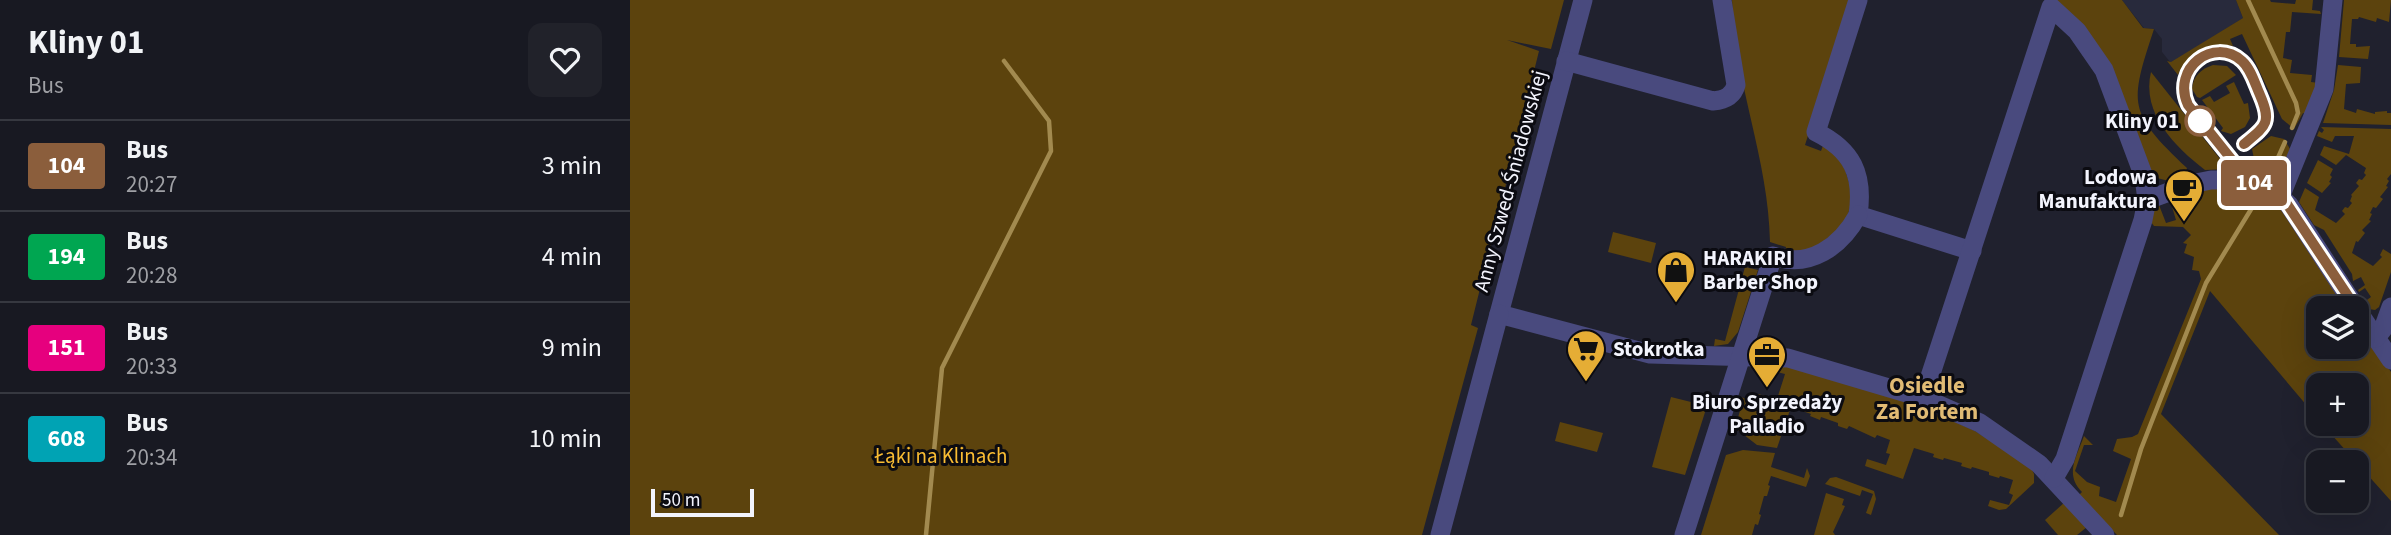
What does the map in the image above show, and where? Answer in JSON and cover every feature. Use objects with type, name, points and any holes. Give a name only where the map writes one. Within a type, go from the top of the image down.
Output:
[{"type":"street","name":"Anny Szwed-Śniadowskiej","points":[[1440,535],[1583,0]]},
{"type":"street","name":"Anny Szwed-Śniadowskiej","points":[[1566,61],[1713,101],[1720,100],[1734,92],[1736,85],[1723,0]]},
{"type":"street","points":[[1684,535],[1773,256],[1802,260],[1828,250],[1850,229],[1858,215],[1860,186],[1857,172],[1849,157],[1838,146],[1816,132],[1858,0]]},
{"type":"street","points":[[2281,195],[2324,89],[2333,0]]},
{"type":"street","points":[[1923,398],[1972,251],[2048,4],[2077,32],[2104,70],[2144,177],[2147,200],[2143,220],[2064,461],[2054,478]]},
{"type":"street","points":[[2147,200],[2191,184],[2218,179],[2253,183],[2269,188],[2281,195],[2348,296]]},
{"type":"street","points":[[1858,215],[1972,251]]},
{"type":"street","points":[[2376,338],[2383,329],[2391,307]]},
{"type":"street","name":"Anny Szwed-Śniadowskiej","points":[[1499,314],[1650,354],[1769,356],[1799,360],[1923,398],[1980,423],[2039,464],[2105,535]]},
{"type":"street","points":[[2369,327],[2391,360]]},
{"type":"shaded area","points":[[2122,0],[2236,0],[2243,18],[2171,63],[2162,52],[2162,39],[2154,29],[2144,28]]},
{"type":"green space","name":"Łąki na Klinach","points":[[630,0],[1564,0],[1551,49],[1507,40],[1539,51],[1471,325],[1478,328],[1422,535],[630,535]]},
{"type":"green space","points":[[1732,0],[1851,0],[1805,145],[1821,151],[1824,143],[1842,160],[1853,195],[1846,223],[1813,250],[1785,253],[1786,247],[1770,242],[1764,181],[1739,61]]},
{"type":"green space","points":[[2055,0],[2122,0],[2143,28],[2154,29],[2140,75],[2139,106],[2153,133],[2187,168],[2185,175],[2169,181],[2157,178],[2154,170],[2150,171]]},
{"type":"green space","points":[[2236,0],[2270,0],[2295,4],[2296,0],[2313,0],[2312,10],[2320,11],[2321,14],[2292,12],[2290,32],[2286,32],[2283,58],[2292,60],[2290,73],[2312,75],[2311,82],[2319,83],[2308,115],[2303,113],[2294,129],[2282,119],[2242,34],[2230,39],[2233,46],[2216,46],[2200,51],[2187,61],[2178,75],[2167,61],[2171,62],[2243,18]]},
{"type":"green space","points":[[2344,0],[2391,0],[2389,22],[2377,18],[2376,22],[2359,17],[2352,19],[2350,44],[2356,44],[2356,47],[2370,46],[2368,59],[2339,57]]},
{"type":"green space","points":[[2213,65],[2227,66],[2236,75],[2200,98],[2197,97],[2192,89],[2194,80],[2201,71]]},
{"type":"green space","points":[[2338,65],[2361,67],[2360,83],[2346,84],[2344,109],[2375,114],[2387,111],[2391,113],[2391,125],[2323,123],[2334,90]]},
{"type":"green space","points":[[2151,72],[2228,169],[2205,170],[2172,140],[2156,115],[2151,101]]},
{"type":"green space","points":[[2234,82],[2244,104],[2248,103],[2250,118],[2245,127],[2231,134],[2221,131],[2223,128],[2202,100],[2210,96],[2214,102],[2230,93],[2226,86]]},
{"type":"green space","points":[[2321,127],[2391,129],[2391,174],[2387,179],[2388,187],[2380,197],[2383,199],[2376,208],[2373,207],[2369,220],[2371,221],[2362,230],[2365,233],[2356,241],[2352,253],[2373,266],[2382,257],[2380,255],[2383,249],[2391,254],[2391,272],[2379,307],[2375,310],[2369,309],[2371,297],[2365,288],[2359,292],[2358,290],[2365,285],[2361,277],[2353,281],[2352,274],[2324,230],[2314,225],[2299,202],[2305,188],[2319,197],[2315,210],[2336,223],[2345,214],[2342,211],[2345,207],[2348,208],[2352,203],[2351,195],[2359,186],[2356,183],[2366,175],[2366,168],[2346,155],[2336,165],[2320,155],[2324,146],[2349,154],[2354,136],[2335,136],[2332,142],[2317,136],[2319,131],[2322,133],[2324,130]]},
{"type":"green space","points":[[2271,136],[2284,139],[2290,149],[2278,182],[2257,173],[2252,149]]},
{"type":"green space","points":[[2318,160],[2333,169],[2329,182],[2331,183],[2322,193],[2307,183]]},
{"type":"green space","points":[[2205,187],[2258,191],[2277,203],[2341,296],[2306,296],[2306,359],[2369,359],[2369,339],[2391,372],[2391,501],[2369,476],[2369,450],[2345,450],[2333,436],[2369,436],[2369,373],[2306,373],[2306,405],[2210,291],[2161,414],[2279,535],[2117,535],[2079,495],[2082,492],[2073,472],[2084,436],[2093,445],[2084,445],[2075,471],[2087,482],[2100,487],[2099,496],[2116,502],[2131,459],[2113,451],[2117,439],[2138,434],[2201,279],[2199,271],[2192,270],[2194,257],[2184,253],[2187,244],[2183,243],[2191,235],[2183,227],[2154,226],[2151,222],[2154,210],[2159,205],[2166,223],[2176,220],[2170,200]]},
{"type":"green space","points":[[1613,232],[1656,243],[1651,263],[1608,252]]},
{"type":"green space","points":[[1745,267],[1758,270],[1738,332],[1728,344],[1714,346],[1715,339],[1725,341]]},
{"type":"green space","points":[[1764,363],[1793,365],[1911,402],[1975,431],[2031,467],[2034,483],[2006,509],[1999,510],[1988,506],[1990,500],[2009,505],[2013,495],[2009,493],[2013,480],[1961,466],[1962,463],[1933,457],[1934,454],[1914,448],[1903,479],[1865,466],[1867,459],[1886,465],[1890,454],[1886,453],[1890,440],[1877,435],[1875,438],[1849,426],[1847,429],[1838,426],[1838,423],[1821,417],[1820,420],[1791,407],[1777,448],[1757,445],[1735,428],[1743,400],[1734,397],[1735,395],[1755,402],[1758,394],[1777,399],[1785,374],[1764,369]]},
{"type":"green space","points":[[1671,397],[1707,406],[1685,475],[1652,467]]},
{"type":"green space","points":[[1560,422],[1603,433],[1597,452],[1555,441]]},
{"type":"green space","points":[[1743,450],[1775,453],[1771,467],[1804,478],[1807,468],[1810,476],[1806,487],[1771,476],[1758,525],[1755,524],[1752,535],[1701,535],[1726,455]]},
{"type":"green space","points":[[1836,477],[1874,491],[1876,499],[1871,515],[1866,513],[1873,494],[1862,490],[1860,496],[1825,484],[1830,478]]},
{"type":"green space","points":[[1826,493],[1844,499],[1842,505],[1845,506],[1833,532],[1835,535],[1814,535]]},
{"type":"green space","points":[[2065,502],[2087,527],[2077,535],[2058,535],[2045,520]]},
{"type":"waterway","points":[[2248,0],[2296,103],[2298,113],[2292,128]]},
{"type":"waterway","points":[[926,535],[942,368],[1051,151],[1049,121],[1004,61]]},
{"type":"waterway","points":[[2269,178],[2285,142]]},
{"type":"waterway","points":[[2121,515],[2141,449],[2206,283],[2261,193]]},
{"type":"waterway","points":[[1755,430],[1760,410],[1756,401]]},
{"type":"bus line","name":"104","points":[[2244,144],[2263,128],[2267,120],[2267,110],[2246,66],[2240,60],[2231,54],[2209,54],[2193,64],[2183,79],[2183,95],[2188,105],[2236,165],[2240,181],[2269,188],[2287,202],[2348,296]]},
{"type":"place","name":"Kliny 01","points":[[2200,121]]},
{"type":"place","name":"Lodowa Manufaktura","points":[[2184,223]]},
{"type":"place","name":"HARAKIRI Barber Shop","points":[[1676,304]]},
{"type":"place","name":"Stokrotka","points":[[1586,383]]},
{"type":"place","name":"Biuro Sprzedaży Palladio","points":[[1767,389]]},
{"type":"district","name":"Osiedle Za Fortem","points":[[1927,398]]}]
